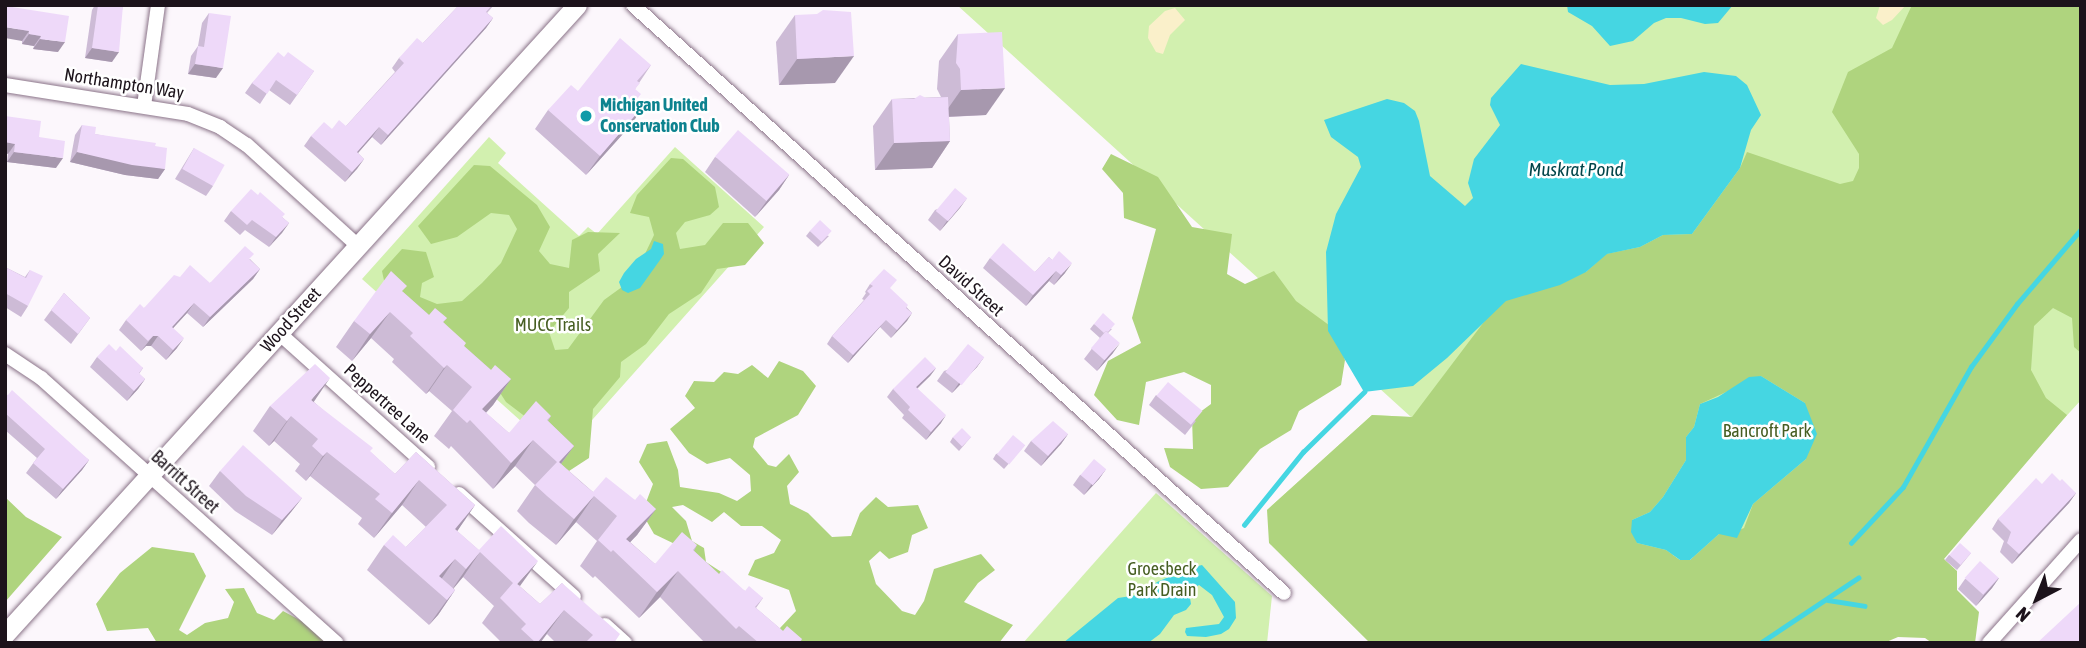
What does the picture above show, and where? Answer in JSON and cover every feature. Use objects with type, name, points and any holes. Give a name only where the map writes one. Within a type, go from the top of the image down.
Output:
[{"type":"street","points":[[144,106],[159,5]]},
{"type":"street","name":"Wood Street","points":[[5,634],[577,5]]},
{"type":"street","name":"David Street","points":[[634,5],[1284,593]]},
{"type":"street","name":"Northampton Way","points":[[5,85],[188,114],[220,127],[247,145],[358,246]]},
{"type":"street","name":"Peppertree Lane","points":[[280,334],[625,643]]},
{"type":"street","name":"Barritt Street","points":[[5,354],[41,378],[337,643]]},
{"type":"street","points":[[1989,643],[2081,540]]},
{"type":"green space","points":[[957,5],[2081,5],[2081,400],[1915,582],[1267,510],[1372,415],[1411,417]]},
{"type":"green space","name":"Bancroft Park","points":[[1912,5],[2081,5],[2081,353],[2074,347],[2072,318],[2053,308],[2034,326],[2031,370],[2046,398],[2067,415],[1944,559],[1957,571],[1957,590],[1979,612],[1975,643],[1932,643],[1925,638],[1898,637],[1884,643],[1370,643],[1269,543],[1267,510],[1372,415],[1412,417],[1527,265],[1586,272],[1606,254],[1640,247],[1663,235],[1692,234],[1740,168],[1747,152],[1840,184],[1853,181],[1859,168],[1859,154],[1832,112],[1848,72],[1892,48]],"holes":[[[1761,376],[1805,403],[1806,459],[1753,504],[1744,528],[1730,534],[1719,534],[1690,560],[1680,560],[1666,550],[1637,543],[1632,520],[1650,512],[1663,497],[1686,460],[1686,437],[1694,427],[1700,404]]]},
{"type":"green space","name":"MUCC Trails","points":[[489,137],[506,153],[498,163],[579,236],[588,227],[597,234],[675,147],[764,227],[560,456],[362,279]]},
{"type":"green space","points":[[1111,154],[1158,177],[1192,227],[1232,234],[1227,274],[1245,284],[1274,271],[1296,301],[1333,328],[1345,360],[1341,385],[1299,411],[1291,430],[1260,449],[1228,487],[1201,489],[1170,467],[1164,448],[1193,449],[1192,418],[1211,404],[1211,385],[1184,372],[1146,382],[1139,425],[1117,420],[1094,395],[1108,361],[1141,343],[1132,318],[1156,229],[1124,218],[1123,193],[1102,169]]},
{"type":"green space","name":"MUCC Trails","points":[[671,158],[683,159],[715,187],[719,207],[710,215],[685,222],[676,233],[680,249],[705,245],[723,223],[748,223],[764,243],[745,265],[717,269],[701,293],[669,314],[646,344],[621,362],[620,377],[593,409],[589,458],[569,471],[552,458],[531,421],[506,402],[484,368],[386,290],[382,271],[402,249],[426,252],[434,277],[422,283],[420,297],[437,304],[462,301],[482,283],[501,263],[517,229],[509,215],[491,213],[457,237],[431,244],[418,226],[474,165],[490,166],[537,205],[550,227],[539,251],[550,264],[569,268],[572,240],[588,232],[620,233],[598,254],[600,271],[569,292],[569,308],[549,332],[555,350],[568,349],[604,300],[633,279],[654,235],[649,217],[630,213],[637,195]]},
{"type":"green space","points":[[779,361],[803,371],[816,386],[798,415],[755,438],[753,447],[768,465],[776,467],[789,454],[799,472],[787,486],[790,504],[808,513],[832,537],[851,536],[860,513],[876,497],[888,507],[918,505],[928,528],[912,535],[908,552],[889,559],[880,551],[869,561],[876,584],[902,611],[915,615],[924,601],[934,569],[981,554],[995,570],[978,583],[964,602],[1013,625],[999,643],[785,643],[780,628],[796,611],[789,590],[748,575],[755,560],[774,553],[781,540],[762,526],[741,526],[724,512],[712,522],[683,505],[672,507],[686,521],[692,541],[704,548],[706,562],[729,577],[725,588],[679,546],[654,534],[642,513],[653,484],[639,462],[647,444],[667,441],[678,470],[680,487],[719,493],[737,501],[751,491],[750,475],[730,458],[707,464],[689,453],[670,429],[695,408],[685,396],[694,381],[714,382],[724,372],[738,374],[752,365],[768,378]]},
{"type":"green space","name":"Groesbeck Park Drain","points":[[1156,493],[1272,596],[1267,643],[1023,643]]},
{"type":"green space","points":[[5,497],[26,517],[62,537],[5,602]]},
{"type":"green space","points":[[152,547],[194,553],[206,576],[179,630],[187,635],[205,623],[228,618],[234,602],[225,589],[244,588],[257,613],[274,620],[283,611],[307,624],[327,643],[157,643],[148,628],[107,631],[96,604],[120,573]]},
{"type":"sand","points":[[1880,5],[1906,5],[1892,20],[1883,25],[1876,18]]},
{"type":"sand","points":[[1175,8],[1185,20],[1170,35],[1163,54],[1156,52],[1148,38],[1149,26],[1165,11]]},
{"type":"water","points":[[1567,5],[1733,5],[1718,23],[1705,24],[1681,18],[1666,18],[1654,23],[1633,41],[1610,46],[1592,26],[1568,12]]},
{"type":"water","name":"Muskrat Pond","points":[[1521,64],[1610,85],[1644,84],[1704,72],[1736,76],[1747,85],[1761,115],[1751,130],[1740,168],[1692,234],[1663,235],[1640,247],[1607,254],[1586,272],[1560,285],[1506,301],[1447,358],[1413,386],[1364,392],[1328,331],[1326,252],[1336,214],[1361,167],[1358,157],[1331,137],[1324,120],[1387,99],[1404,103],[1415,111],[1419,121],[1430,176],[1465,206],[1473,198],[1468,183],[1474,159],[1500,125],[1490,105],[1491,98]]},
{"type":"water","points":[[654,241],[663,244],[664,254],[640,288],[628,293],[622,290],[619,282],[624,273],[636,259],[651,249]]},
{"type":"water","points":[[1761,376],[1805,403],[1817,434],[1806,459],[1753,504],[1737,538],[1719,534],[1690,560],[1680,560],[1666,550],[1637,543],[1631,532],[1632,520],[1650,512],[1663,497],[1686,460],[1686,437],[1694,427],[1700,404],[1718,397],[1749,377]]},
{"type":"water","points":[[1202,565],[1235,602],[1236,618],[1229,629],[1221,634],[1206,637],[1187,636],[1185,632],[1186,628],[1219,624],[1224,617],[1212,595],[1199,585],[1189,592],[1191,604],[1186,610],[1174,615],[1160,634],[1148,643],[1063,643],[1118,598],[1144,594],[1157,582],[1171,576],[1179,578],[1194,567]]},
{"type":"building","points":[[5,5],[69,16],[65,42],[40,39],[41,36],[29,34],[29,31],[5,27]]},
{"type":"building","points":[[98,5],[123,5],[119,52],[92,48]]},
{"type":"building","points":[[459,5],[492,5],[486,12],[493,18],[388,135],[379,127],[357,152],[364,159],[352,172],[311,136],[324,122],[332,129],[339,120],[346,126],[404,63],[399,58],[417,38],[423,43]]},
{"type":"building","points":[[823,10],[851,12],[854,56],[797,59],[795,15],[817,14]]},
{"type":"building","points":[[209,13],[231,16],[223,68],[195,64],[198,46],[204,47]]},
{"type":"building","points":[[1002,32],[1005,88],[961,90],[960,69],[956,63],[958,34]]},
{"type":"building","name":"Michigan United Conservation Club","points":[[620,38],[651,65],[637,81],[640,83],[635,89],[641,94],[637,99],[644,105],[600,156],[548,110],[571,85],[578,91]]},
{"type":"building","points":[[278,52],[284,57],[288,52],[314,71],[297,95],[276,80],[267,94],[252,83]]},
{"type":"building","points":[[920,95],[926,98],[948,97],[950,141],[894,143],[892,99],[914,99]]},
{"type":"building","points":[[5,116],[41,121],[39,137],[65,141],[63,158],[14,152],[15,144],[5,142]]},
{"type":"building","points":[[82,125],[96,127],[95,134],[156,143],[155,146],[167,148],[165,169],[132,165],[77,152]]},
{"type":"building","points":[[738,130],[789,175],[766,201],[715,156]]},
{"type":"building","points":[[194,148],[225,165],[213,186],[182,169]]},
{"type":"building","points":[[955,188],[967,198],[948,221],[936,211]]},
{"type":"building","points":[[251,189],[258,195],[260,192],[285,214],[282,217],[289,223],[276,237],[252,220],[247,225],[231,211]]},
{"type":"building","points":[[820,220],[832,231],[821,242],[810,231]]},
{"type":"building","points":[[1003,243],[1035,272],[1049,257],[1052,260],[1059,251],[1072,263],[1061,275],[1056,271],[1033,295],[990,258]]},
{"type":"building","points":[[245,246],[254,254],[249,259],[260,269],[210,317],[194,303],[172,327],[184,338],[173,350],[158,336],[153,336],[148,341],[126,320],[140,304],[144,308],[174,275],[180,277],[190,265],[210,283]]},
{"type":"building","points":[[5,267],[26,278],[30,270],[43,276],[28,306],[5,293]]},
{"type":"building","points":[[884,269],[897,280],[890,288],[908,305],[906,308],[912,313],[897,330],[886,320],[853,355],[832,336],[870,294],[867,291],[873,286],[870,284]]},
{"type":"building","points":[[391,271],[407,286],[402,291],[429,315],[435,308],[447,318],[443,322],[466,343],[464,346],[491,370],[495,365],[511,379],[482,409],[509,433],[536,401],[551,416],[547,420],[574,446],[559,462],[582,483],[593,492],[606,477],[635,500],[640,494],[656,509],[626,539],[655,564],[682,532],[697,545],[693,550],[719,574],[722,570],[745,591],[749,586],[763,598],[755,607],[783,631],[787,626],[802,639],[799,643],[759,643],[739,626],[736,629],[678,571],[657,592],[613,550],[611,552],[598,540],[617,516],[594,496],[574,519],[547,496],[535,485],[557,462],[533,440],[511,463],[470,420],[467,423],[453,410],[472,387],[447,365],[444,368],[410,336],[413,333],[390,312],[370,334],[354,321]]},
{"type":"building","points":[[64,293],[90,318],[78,334],[51,310]]},
{"type":"building","points":[[1103,313],[1115,324],[1104,333],[1094,324]]},
{"type":"building","points":[[1106,331],[1120,343],[1104,360],[1091,348]]},
{"type":"building","points":[[109,344],[116,351],[120,346],[143,368],[139,373],[145,379],[134,391],[97,357]]},
{"type":"building","points":[[968,344],[984,357],[962,385],[945,372]]},
{"type":"building","points":[[925,357],[936,368],[916,387],[946,415],[931,432],[908,410],[910,407],[893,389]]},
{"type":"building","points":[[315,364],[330,378],[311,400],[373,448],[370,451],[395,474],[416,452],[475,505],[455,529],[479,550],[501,526],[538,561],[517,584],[540,604],[562,583],[620,634],[614,643],[585,643],[593,635],[564,610],[536,643],[521,629],[526,624],[500,598],[513,583],[480,552],[466,569],[455,559],[439,576],[455,590],[447,600],[384,545],[393,535],[406,547],[447,505],[419,480],[392,513],[375,499],[380,494],[327,452],[323,456],[312,446],[318,439],[291,416],[287,421],[270,406]]},
{"type":"building","points":[[1168,382],[1202,411],[1191,425],[1156,396]]},
{"type":"building","points":[[12,390],[89,460],[63,489],[33,463],[45,449],[5,413],[5,394],[8,395]]},
{"type":"building","points":[[1053,421],[1068,434],[1048,456],[1031,441]]},
{"type":"building","points":[[962,428],[971,437],[962,446],[953,437]]},
{"type":"building","points":[[1013,435],[1025,445],[1009,464],[997,454]]},
{"type":"building","points":[[243,445],[302,498],[282,520],[246,496],[220,471]]},
{"type":"building","points":[[1094,459],[1106,469],[1093,485],[1081,475]]},
{"type":"building","points":[[2052,473],[2076,493],[2019,554],[2007,543],[2011,532],[1998,519],[2036,478],[2042,484]]},
{"type":"building","points":[[1960,543],[1971,553],[1960,565],[1949,555]]},
{"type":"building","points":[[1980,561],[1999,578],[1983,595],[1965,578]]},
{"type":"building","points":[[2081,602],[2081,643],[2037,643]]},
{"type":"waterway","points":[[1851,543],[1903,487],[1971,367],[2017,304],[2081,229]]},
{"type":"waterway","points":[[1244,525],[1303,452],[1364,392]]},
{"type":"waterway","points":[[1760,643],[1858,578]]},
{"type":"waterway","points":[[1828,600],[1865,606]]},
{"type":"place","name":"Michigan United Conservation Club","points":[[586,116]]}]
